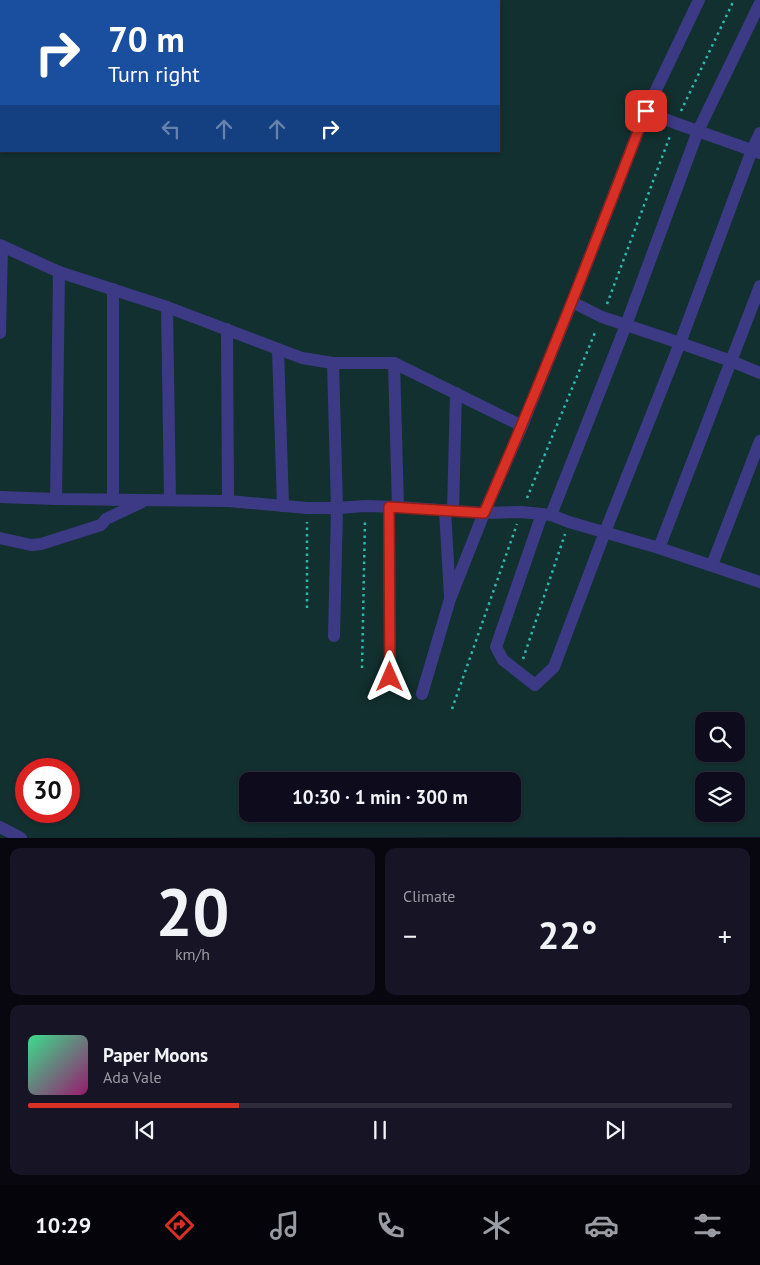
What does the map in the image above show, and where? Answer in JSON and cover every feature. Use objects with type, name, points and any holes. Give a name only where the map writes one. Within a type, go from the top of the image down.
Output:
[{"type":"street","points":[[422,694],[450,599],[484,513],[522,426],[572,302],[646,111],[699,0]]},
{"type":"street","points":[[760,3],[698,131],[626,325],[547,515],[496,647],[502,660],[535,685],[554,667],[604,532],[756,151],[760,133]]},
{"type":"street","points":[[646,111],[756,151]]},
{"type":"street","points":[[0,333],[1,245],[58,272],[167,307],[302,358],[333,363],[394,363],[522,426]]},
{"type":"street","points":[[56,499],[58,272]]},
{"type":"street","points":[[659,548],[760,286]]},
{"type":"street","points":[[112,289],[113,500]]},
{"type":"street","points":[[572,302],[602,317],[731,361],[760,373]]},
{"type":"street","points":[[167,307],[170,500]]},
{"type":"street","points":[[227,329],[228,501]]},
{"type":"street","points":[[278,349],[282,506]]},
{"type":"street","points":[[333,363],[337,508],[334,636]]},
{"type":"street","points":[[390,677],[394,507],[394,363]]},
{"type":"street","points":[[450,599],[449,511],[456,393]]},
{"type":"street","points":[[712,565],[760,441]]},
{"type":"street","points":[[0,497],[228,501],[307,508],[365,506],[484,513],[521,512],[547,515],[659,548],[760,582]]},
{"type":"street","points":[[0,538],[31,545],[41,544],[101,524],[106,519],[146,501]]},
{"type":"street","points":[[0,827],[20,838]]},
{"type":"path","points":[[452,709],[521,512],[602,317],[675,123],[734,0]]},
{"type":"path","points":[[362,668],[365,506]]},
{"type":"path","points":[[307,508],[307,608]]},
{"type":"path","points":[[518,673],[569,522]]},
{"type":"green space","points":[[500,0],[760,0],[760,837],[0,838],[0,152],[500,152]]},
{"type":"route","points":[[390,677],[389,507],[484,513],[522,426],[572,302],[646,111]]}]
